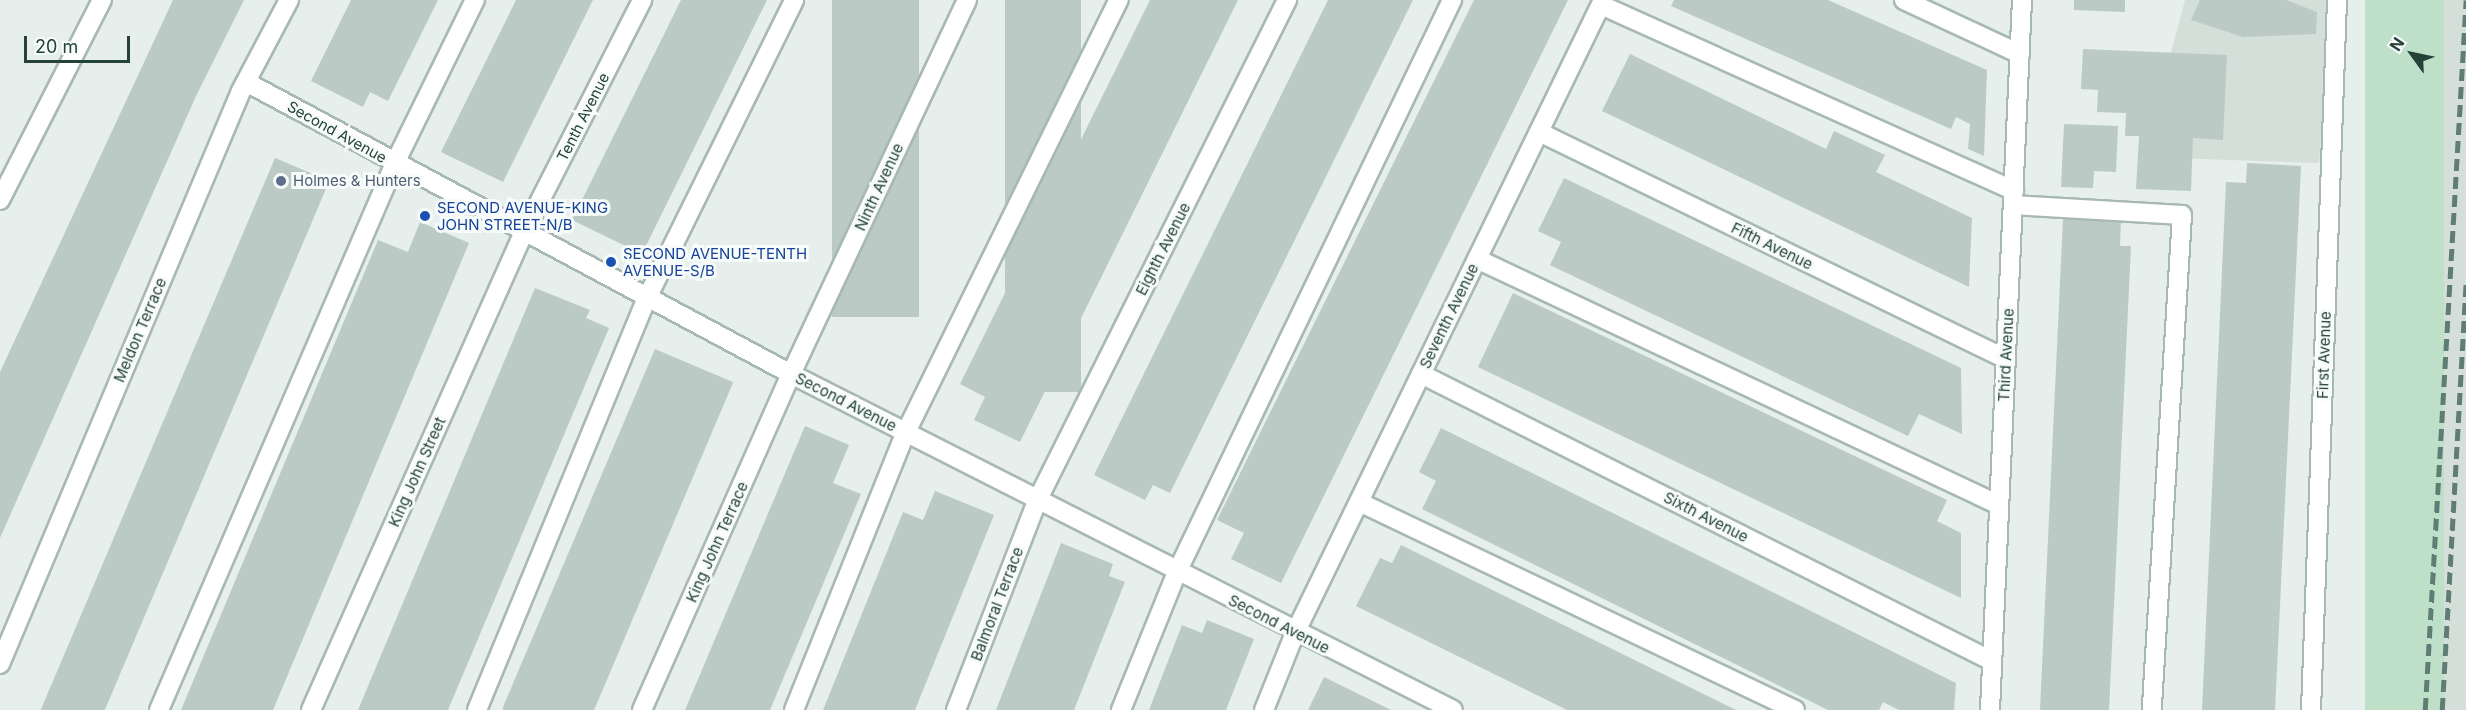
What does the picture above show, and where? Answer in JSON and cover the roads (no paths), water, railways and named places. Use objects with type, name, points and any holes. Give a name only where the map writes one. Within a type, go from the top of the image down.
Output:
[{"type":"street","points":[[0,200],[102,0]]},
{"type":"street","name":"Meldon Terrace","points":[[0,664],[246,82],[289,0]]},
{"type":"street","points":[[159,710],[395,164],[475,0]]},
{"type":"street","name":"Tenth Avenue","points":[[523,234],[642,0]]},
{"type":"street","points":[[477,710],[647,298],[794,0]]},
{"type":"street","name":"Ninth Avenue","points":[[791,374],[967,0]]},
{"type":"street","points":[[794,710],[906,432],[1119,0]]},
{"type":"street","name":"Eighth Avenue","points":[[1038,499],[1287,0]]},
{"type":"street","points":[[1121,710],[1177,572],[1452,0]]},
{"type":"street","points":[[1904,0],[2020,54]]},
{"type":"street","name":"Third Avenue","points":[[1990,710],[1997,504],[2006,359],[2022,0]]},
{"type":"street","name":"First Avenue","points":[[2311,710],[2336,0]]},
{"type":"street","points":[[1602,2],[2013,198],[2182,215],[2152,710]]},
{"type":"street","name":"Seventh Avenue","points":[[1264,710],[1294,633],[1602,2]]},
{"type":"street","name":"Second Avenue","points":[[246,82],[523,234],[791,374],[1038,499],[1294,633],[1453,710]]},
{"type":"street","name":"Fifth Avenue","points":[[1539,132],[2006,359]]},
{"type":"street","name":"King John Street","points":[[311,710],[523,234]]},
{"type":"street","points":[[1477,259],[1997,504]]},
{"type":"street","name":"King John Terrace","points":[[642,710],[791,374]]},
{"type":"street","name":"Sixth Avenue","points":[[1421,374],[1992,661]]},
{"type":"street","name":"Balmoral Terrace","points":[[956,710],[1038,499]]},
{"type":"street","points":[[1359,502],[1795,710]]},
{"type":"railway","points":[[2425,710],[2466,0]]},
{"type":"railway","points":[[2442,710],[2466,283]]},
{"type":"place","name":"Holmes & Hunters","points":[[281,181]]},
{"type":"place","name":"SECOND AVENUE-KING JOHN STREET-N/B","points":[[425,216]]},
{"type":"place","name":"SECOND AVENUE-TENTH AVENUE-S/B","points":[[611,262]]}]
